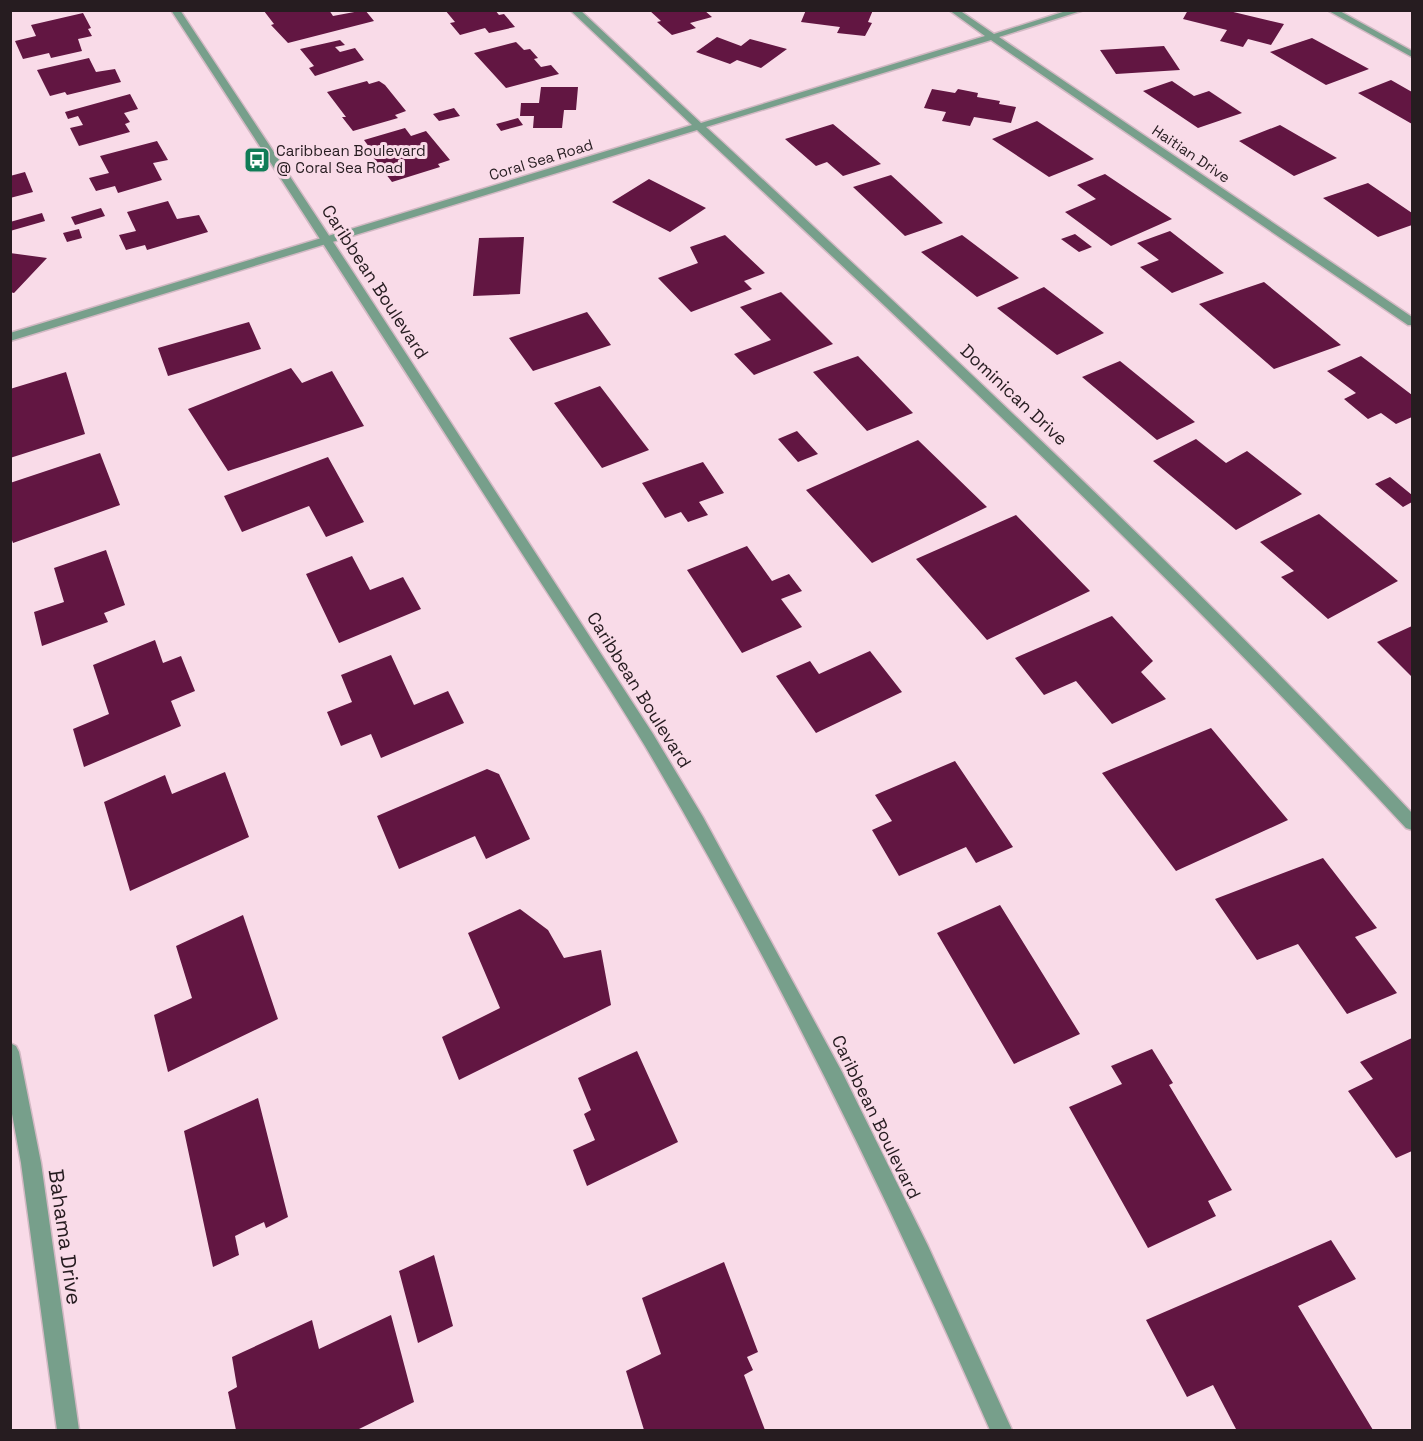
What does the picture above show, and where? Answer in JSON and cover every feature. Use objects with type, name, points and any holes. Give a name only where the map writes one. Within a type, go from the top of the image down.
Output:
[{"type":"street","name":"Caribbean Boulevard","points":[[175,10],[648,738],[727,873],[813,1034],[915,1238],[1001,1431]]},
{"type":"street","name":"Dominican Drive","points":[[574,10],[1108,509],[1242,641],[1413,823]]},
{"type":"street","name":"Haitian Drive","points":[[953,10],[1413,322]]},
{"type":"street","name":"Coral Sea Road","points":[[10,338],[1080,10]]},
{"type":"street","points":[[1331,10],[1413,54]]},
{"type":"street","name":"Bahama Drive","points":[[10,1052],[31,1163],[68,1431]]},
{"type":"building","points":[[329,10],[333,16],[365,10],[374,21],[288,43],[271,25],[274,24],[264,11]]},
{"type":"building","points":[[445,10],[495,10],[499,15],[504,14],[515,27],[489,33],[485,28],[460,35],[450,23],[455,22]]},
{"type":"building","points":[[649,10],[704,10],[712,17],[690,23],[696,28],[672,35],[657,22],[661,21]]},
{"type":"building","points":[[806,10],[873,10],[868,22],[872,23],[865,36],[837,33],[840,27],[801,22]]},
{"type":"building","points":[[1188,10],[1225,10],[1284,24],[1271,45],[1248,39],[1243,47],[1220,41],[1227,30],[1183,19]]},
{"type":"building","points":[[83,13],[91,28],[88,29],[92,36],[78,39],[82,51],[51,58],[49,53],[23,59],[15,41],[36,36],[31,25]]},
{"type":"building","points":[[717,37],[741,46],[750,39],[787,49],[761,68],[737,60],[730,64],[696,52]]},
{"type":"building","points":[[1312,38],[1369,69],[1326,85],[1270,52]]},
{"type":"building","points":[[340,40],[345,45],[335,47],[340,52],[355,48],[364,60],[315,76],[309,68],[314,66],[300,49]]},
{"type":"building","points":[[516,42],[524,50],[530,49],[538,58],[534,59],[541,67],[551,65],[559,74],[506,88],[474,53]]},
{"type":"building","points":[[1164,46],[1180,70],[1116,74],[1100,50]]},
{"type":"building","points":[[89,58],[96,72],[115,69],[121,82],[67,95],[65,92],[50,96],[37,70]]},
{"type":"building","points":[[1391,80],[1412,92],[1412,124],[1358,93]]},
{"type":"building","points":[[367,81],[369,84],[379,81],[385,85],[406,111],[395,115],[398,118],[353,131],[342,117],[346,117],[327,92]]},
{"type":"building","points":[[1172,81],[1194,96],[1209,91],[1242,113],[1198,128],[1143,91]]},
{"type":"building","points":[[541,87],[578,87],[576,110],[564,110],[562,128],[533,128],[534,116],[520,116],[521,103],[539,103]]},
{"type":"building","points":[[932,89],[955,93],[958,89],[978,93],[977,97],[1000,101],[999,104],[1016,107],[1011,123],[974,117],[970,126],[942,121],[946,112],[924,108]]},
{"type":"building","points":[[130,94],[138,109],[124,113],[130,122],[125,124],[130,132],[79,146],[70,128],[83,125],[78,116],[68,119],[65,112]]},
{"type":"building","points":[[454,108],[460,116],[439,121],[433,114]]},
{"type":"building","points":[[518,118],[523,125],[501,131],[496,124]]},
{"type":"building","points":[[1037,121],[1094,159],[1049,177],[992,139]]},
{"type":"building","points":[[833,124],[881,164],[843,176],[827,162],[816,166],[785,139]]},
{"type":"building","points":[[1280,125],[1337,158],[1294,176],[1239,141]]},
{"type":"building","points":[[405,128],[411,136],[426,131],[450,160],[438,164],[440,167],[392,182],[372,156],[375,155],[364,140]]},
{"type":"building","points":[[157,141],[168,160],[153,163],[162,180],[118,193],[115,186],[96,191],[89,178],[109,173],[100,156]]},
{"type":"building","points":[[25,172],[33,192],[10,198],[10,176]]},
{"type":"building","points":[[1105,174],[1172,219],[1111,246],[1065,212],[1096,199],[1077,185]]},
{"type":"building","points":[[891,175],[943,223],[905,236],[853,187]]},
{"type":"building","points":[[649,179],[706,208],[670,232],[612,202]]},
{"type":"building","points":[[1368,183],[1412,213],[1412,225],[1378,237],[1323,198]]},
{"type":"building","points":[[168,201],[177,219],[199,215],[208,232],[147,250],[145,245],[126,250],[119,235],[136,231],[127,212]]},
{"type":"building","points":[[101,208],[105,216],[75,225],[71,217]]},
{"type":"building","points":[[42,213],[45,221],[10,231],[10,222]]},
{"type":"building","points":[[79,229],[82,238],[67,242],[63,233]]},
{"type":"building","points":[[1170,231],[1224,273],[1172,293],[1140,267],[1159,260],[1137,243]]},
{"type":"building","points":[[1075,234],[1092,247],[1079,252],[1061,239]]},
{"type":"building","points":[[725,235],[765,273],[744,281],[752,289],[691,312],[658,278],[698,263],[690,247]]},
{"type":"building","points":[[962,235],[1019,278],[977,297],[921,252]]},
{"type":"building","points":[[524,237],[520,294],[473,296],[479,238]]},
{"type":"building","points":[[10,253],[47,258],[14,293],[10,292]]},
{"type":"building","points":[[1264,282],[1341,345],[1274,369],[1199,304]]},
{"type":"building","points":[[1044,287],[1104,333],[1057,355],[997,308]]},
{"type":"building","points":[[781,292],[833,344],[754,375],[734,354],[771,340],[740,307]]},
{"type":"building","points":[[587,312],[611,345],[533,371],[509,338]]},
{"type":"building","points":[[249,322],[261,349],[168,376],[158,348]]},
{"type":"building","points":[[858,356],[913,413],[867,431],[813,372]]},
{"type":"building","points":[[1361,356],[1412,395],[1412,417],[1396,424],[1381,413],[1368,419],[1344,399],[1356,393],[1327,371]]},
{"type":"building","points":[[1120,361],[1195,422],[1157,440],[1082,377]]},
{"type":"building","points":[[291,368],[302,383],[332,371],[364,426],[228,471],[188,409]]},
{"type":"building","points":[[66,372],[85,434],[10,458],[10,389]]},
{"type":"building","points":[[600,386],[649,450],[602,468],[554,403]]},
{"type":"building","points":[[797,431],[818,454],[798,462],[778,439]]},
{"type":"building","points":[[1196,439],[1226,463],[1247,451],[1302,494],[1236,530],[1153,461]]},
{"type":"building","points":[[918,440],[987,507],[872,563],[806,490]]},
{"type":"building","points":[[100,453],[120,505],[13,543],[10,535],[10,483]]},
{"type":"building","points":[[328,457],[364,522],[326,537],[309,506],[242,532],[224,496]]},
{"type":"building","points":[[703,462],[724,493],[699,502],[708,515],[688,522],[681,512],[665,518],[642,483]]},
{"type":"building","points":[[1390,477],[1412,495],[1412,502],[1403,507],[1375,484]]},
{"type":"building","points":[[1319,514],[1398,581],[1328,619],[1281,577],[1294,571],[1260,542]]},
{"type":"building","points":[[1016,515],[1090,591],[987,640],[916,559]]},
{"type":"building","points":[[747,546],[772,581],[789,574],[802,591],[781,599],[802,627],[742,653],[687,570]]},
{"type":"building","points":[[106,550],[125,605],[104,613],[108,622],[42,646],[34,612],[64,602],[54,568]]},
{"type":"building","points":[[352,556],[370,590],[403,577],[421,609],[339,643],[306,574]]},
{"type":"building","points":[[1112,616],[1153,661],[1141,672],[1166,699],[1112,724],[1076,681],[1044,695],[1015,658]]},
{"type":"building","points":[[1412,626],[1412,677],[1377,642]]},
{"type":"building","points":[[155,640],[163,663],[181,656],[195,691],[171,701],[181,726],[84,767],[73,729],[109,714],[93,665]]},
{"type":"building","points":[[870,651],[902,692],[816,733],[776,676],[810,661],[819,674]]},
{"type":"building","points":[[391,655],[414,705],[448,691],[464,723],[381,758],[371,734],[341,746],[327,712],[352,702],[341,675]]},
{"type":"building","points":[[1211,728],[1288,820],[1176,871],[1102,773]]},
{"type":"building","points":[[955,761],[1013,847],[976,863],[966,847],[899,876],[872,830],[892,821],[875,795]]},
{"type":"building","points":[[487,769],[499,774],[530,839],[486,859],[475,836],[399,869],[377,816]]},
{"type":"building","points":[[225,772],[249,837],[130,891],[104,802],[165,775],[172,794]]},
{"type":"building","points":[[1323,858],[1377,928],[1355,937],[1397,993],[1347,1014],[1298,944],[1257,960],[1215,899]]},
{"type":"building","points":[[1000,905],[1080,1034],[1014,1064],[937,933]]},
{"type":"building","points":[[520,909],[548,930],[564,958],[601,950],[611,1005],[459,1080],[442,1037],[500,1008],[468,933]]},
{"type":"building","points":[[243,915],[278,1019],[168,1072],[154,1015],[192,998],[176,946]]},
{"type":"building","points":[[1412,1038],[1412,1151],[1396,1158],[1348,1091],[1373,1079],[1360,1062]]},
{"type":"building","points":[[1152,1049],[1173,1083],[1169,1085],[1232,1190],[1208,1201],[1216,1216],[1148,1248],[1069,1107],[1122,1084],[1111,1066]]},
{"type":"building","points":[[637,1051],[678,1142],[587,1186],[573,1150],[595,1140],[584,1114],[591,1110],[578,1078]]},
{"type":"building","points":[[258,1098],[288,1217],[266,1228],[264,1222],[235,1236],[239,1255],[213,1267],[184,1131]]},
{"type":"building","points":[[1331,1240],[1356,1279],[1298,1306],[1373,1430],[1233,1430],[1236,1429],[1213,1385],[1187,1397],[1146,1320]]},
{"type":"building","points":[[434,1255],[453,1326],[418,1343],[399,1271]]},
{"type":"building","points":[[724,1262],[758,1352],[747,1357],[753,1370],[744,1375],[765,1430],[644,1430],[626,1371],[661,1354],[642,1298]]},
{"type":"building","points":[[391,1315],[414,1402],[357,1430],[236,1430],[228,1392],[237,1387],[232,1357],[312,1320],[319,1349]]},
{"type":"place","name":"Caribbean Boulevard @ Coral Sea Road","points":[[257,160]]}]
